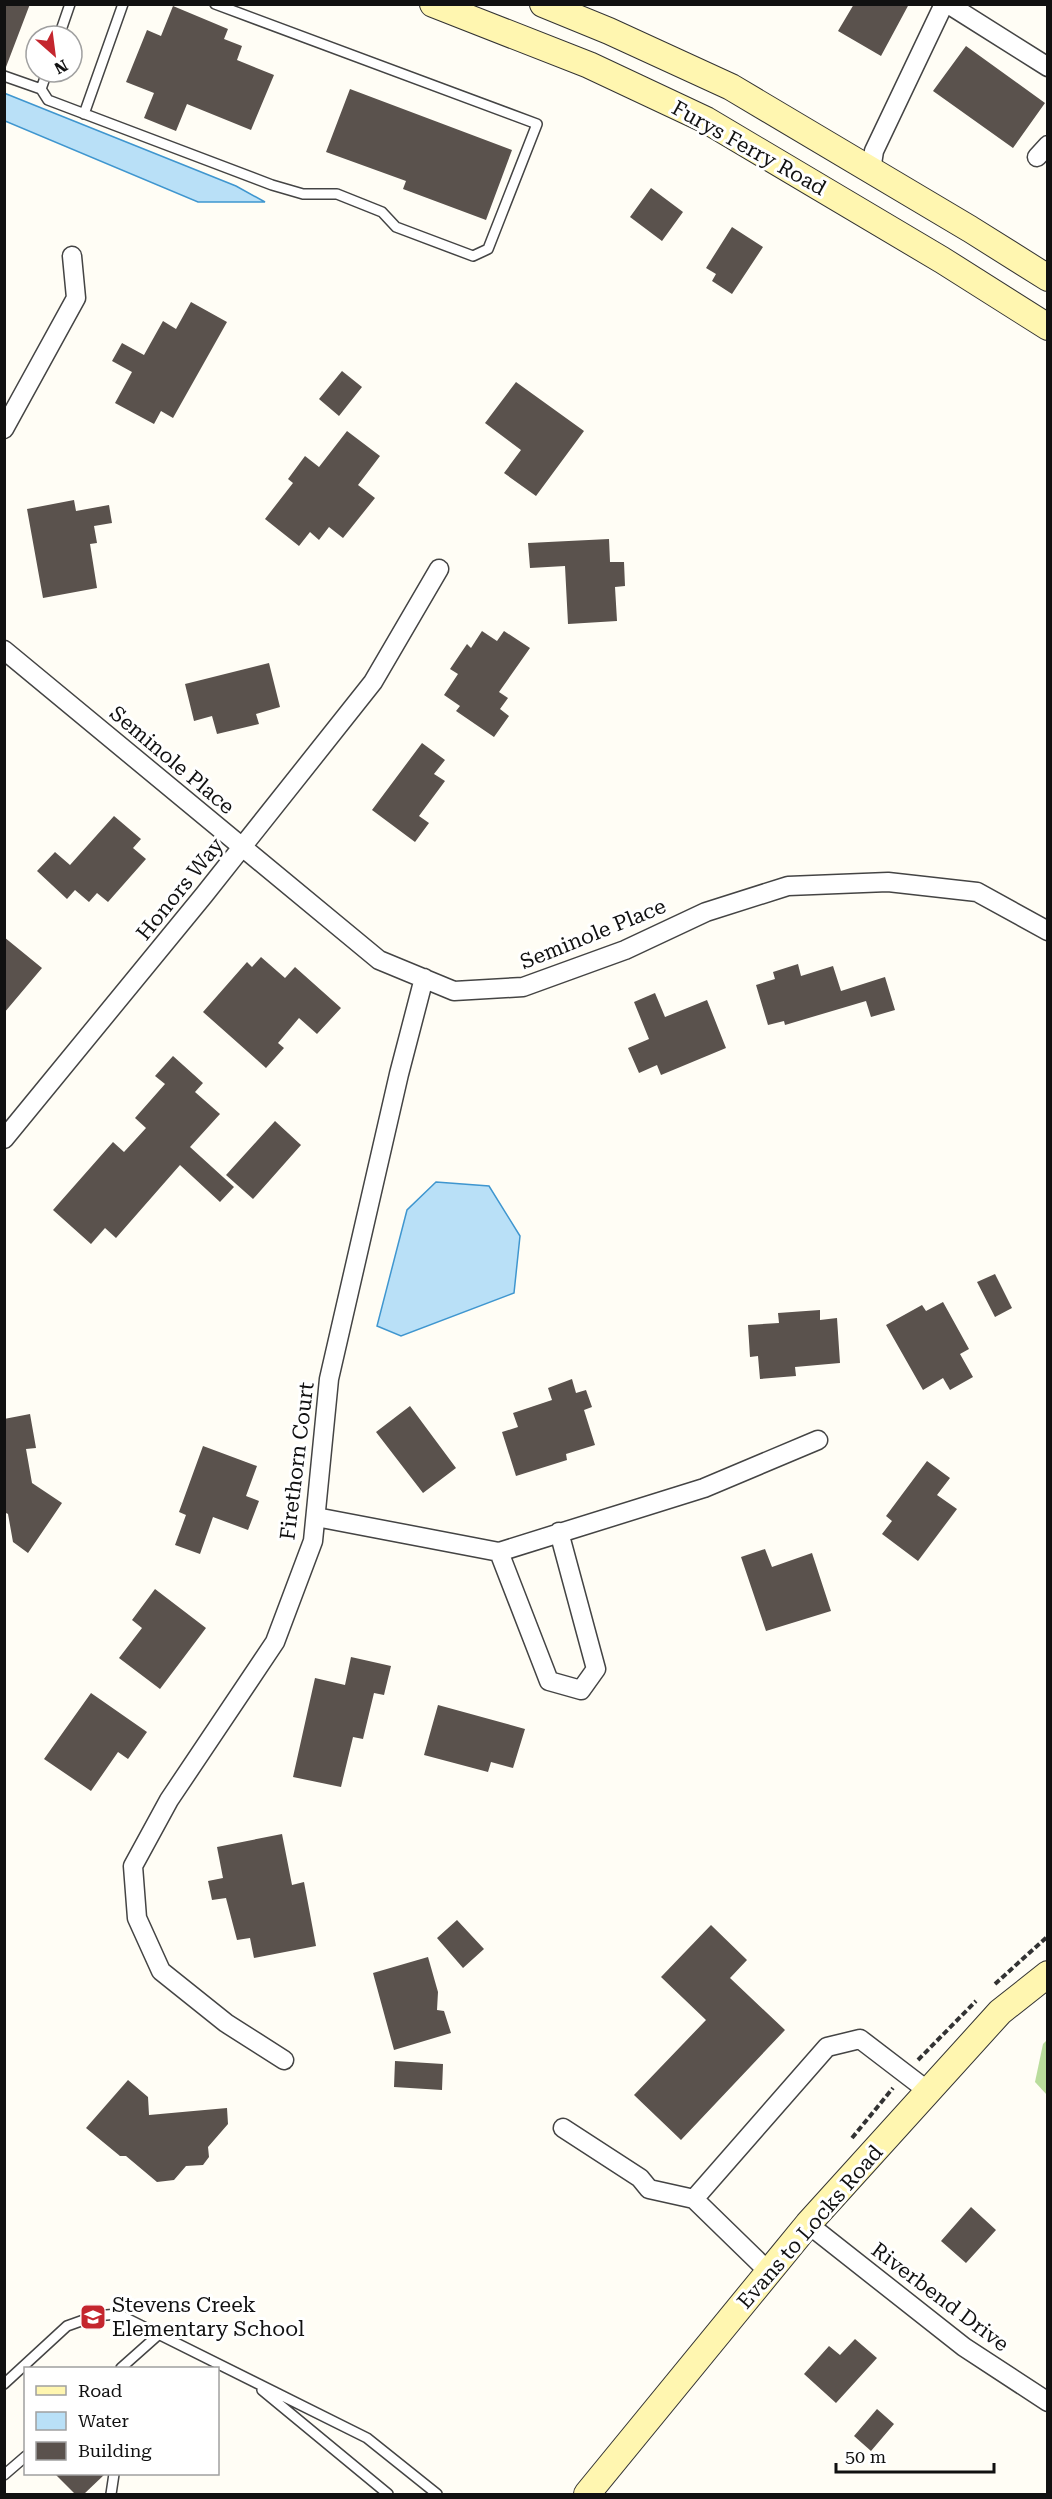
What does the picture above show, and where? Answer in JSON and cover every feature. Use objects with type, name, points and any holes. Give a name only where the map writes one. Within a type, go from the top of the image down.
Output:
[{"type":"main road","name":"Furys Ferry Road","points":[[434,4],[588,65],[706,120],[942,260],[1047,327]]},
{"type":"main road","name":"Furys Ferry Road","points":[[543,4],[609,31],[730,87],[1047,278]]},
{"type":"main road","name":"Evans to Locks Road","points":[[587,2494],[808,2224],[1000,2012],[1047,1974]]},
{"type":"street","points":[[871,170],[874,151],[946,4],[1047,67]]},
{"type":"street","points":[[4,429],[76,298],[72,256]]},
{"type":"street","name":"Honors Way","points":[[4,1139],[242,848],[373,682],[439,570]]},
{"type":"street","name":"Seminole Place","points":[[4,650],[379,960],[454,990],[523,987],[625,950],[706,912],[788,886],[888,882],[977,892],[1047,931]]},
{"type":"street","name":"Firethorn Court","points":[[284,2060],[226,2023],[161,1971],[137,1918],[133,1866],[169,1800],[275,1642],[313,1541],[329,1379],[399,1074],[424,978]]},
{"type":"street","points":[[316,1517],[499,1552],[704,1488],[818,1440]]},
{"type":"street","points":[[499,1552],[549,1681],[581,1690],[596,1669],[560,1533]]},
{"type":"street","points":[[694,2199],[827,2047],[860,2039],[869,2043],[928,2091]]},
{"type":"street","points":[[563,2128],[640,2178],[649,2189],[694,2199],[769,2272]]},
{"type":"street","name":"Riverbend Drive","points":[[808,2224],[964,2347],[1047,2403]]},
{"type":"lane","points":[[63,24],[70,4]]},
{"type":"lane","points":[[84,114],[123,4]]},
{"type":"lane","points":[[4,76],[41,89],[48,100],[272,185],[303,194],[337,194],[382,212],[396,227],[473,256],[488,249],[537,124],[215,4]]},
{"type":"lane","points":[[41,89],[43,84]]},
{"type":"lane","points":[[4,2384],[67,2326],[94,2316],[118,2314],[213,2367]]},
{"type":"lane","points":[[122,2367],[157,2336]]},
{"type":"lane","points":[[220,2371],[251,2381],[367,2438],[437,2494]]},
{"type":"lane","points":[[251,2381],[388,2494]]},
{"type":"lane","points":[[4,2475],[24,2458]]},
{"type":"lane","points":[[111,2494],[114,2475]]},
{"type":"green space","points":[[1047,2040],[1047,2095],[1035,2082],[1043,2044]]},
{"type":"water","points":[[4,93],[236,186],[265,202],[198,202],[5,121]]},
{"type":"water","points":[[436,1182],[489,1186],[520,1236],[514,1293],[401,1336],[377,1326],[407,1210]]},
{"type":"building","points":[[4,4],[30,4],[6,67],[4,67]]},
{"type":"building","points":[[854,4],[909,4],[881,56],[838,31]]},
{"type":"building","points":[[173,6],[228,29],[224,39],[242,46],[237,60],[274,75],[251,130],[187,104],[176,131],[144,118],[154,93],[126,82],[147,30],[161,36]]},
{"type":"building","points":[[966,46],[1045,103],[1013,148],[933,91]]},
{"type":"building","points":[[350,89],[512,150],[486,220],[403,189],[406,181],[326,152]]},
{"type":"building","points":[[651,188],[683,212],[662,241],[630,217]]},
{"type":"building","points":[[732,227],[763,247],[732,294],[712,281],[716,274],[706,268]]},
{"type":"building","points":[[191,302],[227,322],[173,418],[161,411],[154,424],[115,403],[132,372],[112,361],[122,343],[144,355],[163,321],[176,329]]},
{"type":"building","points":[[342,371],[362,387],[339,416],[319,399]]},
{"type":"building","points":[[516,382],[584,431],[536,496],[504,473],[521,450],[485,423]]},
{"type":"building","points":[[347,431],[380,456],[358,485],[375,498],[343,538],[329,527],[319,540],[310,532],[299,546],[265,519],[293,483],[288,479],[305,456],[319,467]]},
{"type":"building","points":[[74,500],[76,511],[109,505],[112,523],[94,526],[97,543],[90,544],[97,588],[43,598],[27,509]]},
{"type":"building","points":[[609,539],[610,562],[624,562],[625,586],[615,587],[617,621],[568,624],[565,566],[530,568],[528,543]]},
{"type":"building","points":[[482,631],[497,641],[504,631],[530,648],[499,692],[508,698],[500,709],[509,716],[494,737],[456,711],[460,706],[444,695],[458,674],[450,669],[467,644],[471,648]]},
{"type":"building","points":[[269,663],[280,707],[256,714],[259,724],[217,734],[212,716],[194,721],[185,684]]},
{"type":"building","points":[[422,743],[445,760],[434,774],[445,781],[419,816],[429,823],[415,842],[372,810]]},
{"type":"building","points":[[114,816],[141,839],[133,848],[146,859],[108,902],[97,893],[89,902],[75,890],[67,899],[37,871],[55,852],[70,865]]},
{"type":"building","points":[[4,937],[42,968],[4,1013]]},
{"type":"building","points":[[261,957],[285,978],[295,967],[341,1008],[317,1034],[299,1018],[278,1043],[284,1048],[266,1068],[203,1012],[247,962],[252,967]]},
{"type":"building","points":[[798,964],[801,976],[833,966],[841,991],[885,977],[895,1010],[871,1017],[866,1001],[785,1025],[784,1021],[768,1025],[756,985],[775,979],[773,972]]},
{"type":"building","points":[[655,993],[665,1017],[707,1000],[726,1048],[661,1075],[657,1065],[639,1073],[628,1048],[649,1039],[634,1002]]},
{"type":"building","points":[[173,1056],[203,1083],[195,1092],[220,1114],[190,1147],[234,1187],[220,1202],[180,1165],[116,1238],[105,1228],[91,1244],[53,1210],[113,1142],[124,1152],[146,1128],[135,1118],[165,1084],[155,1076]]},
{"type":"building","points":[[275,1121],[301,1145],[253,1199],[226,1175]]},
{"type":"building","points":[[995,1274],[1012,1308],[995,1317],[977,1282]]},
{"type":"building","points":[[943,1302],[969,1349],[960,1354],[973,1377],[950,1390],[943,1378],[923,1390],[886,1325],[922,1305],[926,1311]]},
{"type":"building","points":[[820,1310],[820,1320],[837,1318],[840,1363],[795,1367],[796,1376],[760,1379],[758,1356],[750,1357],[748,1325],[779,1323],[778,1313]]},
{"type":"building","points":[[572,1379],[576,1393],[586,1390],[592,1407],[584,1410],[595,1445],[566,1454],[567,1460],[516,1476],[502,1432],[518,1427],[513,1413],[552,1400],[548,1388]]},
{"type":"building","points":[[410,1406],[456,1468],[423,1493],[376,1432]]},
{"type":"building","points":[[30,1414],[36,1448],[26,1449],[32,1483],[62,1503],[28,1553],[13,1542],[8,1514],[4,1512],[4,1419]]},
{"type":"building","points":[[203,1446],[257,1466],[246,1496],[259,1501],[248,1530],[213,1517],[200,1554],[175,1545],[186,1515],[179,1512]]},
{"type":"building","points":[[927,1461],[950,1478],[937,1495],[957,1509],[918,1561],[882,1534],[892,1521],[886,1516]]},
{"type":"building","points":[[765,1549],[772,1567],[812,1553],[831,1611],[766,1631],[741,1557]]},
{"type":"building","points":[[155,1589],[206,1628],[160,1689],[119,1658],[142,1628],[132,1620]]},
{"type":"building","points":[[351,1657],[391,1666],[384,1695],[374,1693],[363,1739],[353,1737],[341,1787],[293,1777],[315,1678],[345,1685]]},
{"type":"building","points":[[91,1693],[147,1732],[128,1759],[118,1752],[91,1791],[44,1759]]},
{"type":"building","points":[[438,1705],[525,1729],[513,1768],[491,1762],[488,1772],[424,1755]]},
{"type":"building","points":[[282,1834],[292,1885],[304,1882],[316,1946],[254,1958],[250,1938],[237,1940],[226,1898],[212,1900],[208,1881],[223,1878],[217,1847]]},
{"type":"building","points":[[457,1920],[484,1949],[463,1968],[437,1938]]},
{"type":"building","points":[[711,1925],[747,1960],[730,1978],[785,2030],[681,2140],[634,2095],[706,2020],[661,1977]]},
{"type":"building","points":[[428,1957],[438,1992],[437,2010],[444,2011],[451,2033],[394,2050],[373,1973]]},
{"type":"building","points":[[395,2061],[443,2064],[442,2090],[394,2087]]},
{"type":"building","points":[[128,2080],[148,2097],[149,2115],[227,2108],[228,2124],[208,2147],[209,2157],[203,2165],[186,2166],[174,2180],[157,2182],[126,2156],[120,2156],[86,2128]]},
{"type":"building","points":[[971,2207],[996,2230],[966,2263],[941,2241]]},
{"type":"building","points":[[855,2339],[877,2358],[836,2403],[804,2374],[829,2346],[840,2355]]},
{"type":"building","points":[[877,2409],[894,2424],[871,2451],[854,2436]]},
{"type":"building","points":[[56,2475],[104,2475],[84,2494],[75,2494]]},
{"type":"place","name":"Stevens Creek Elementary School","points":[[93,2317]]}]
